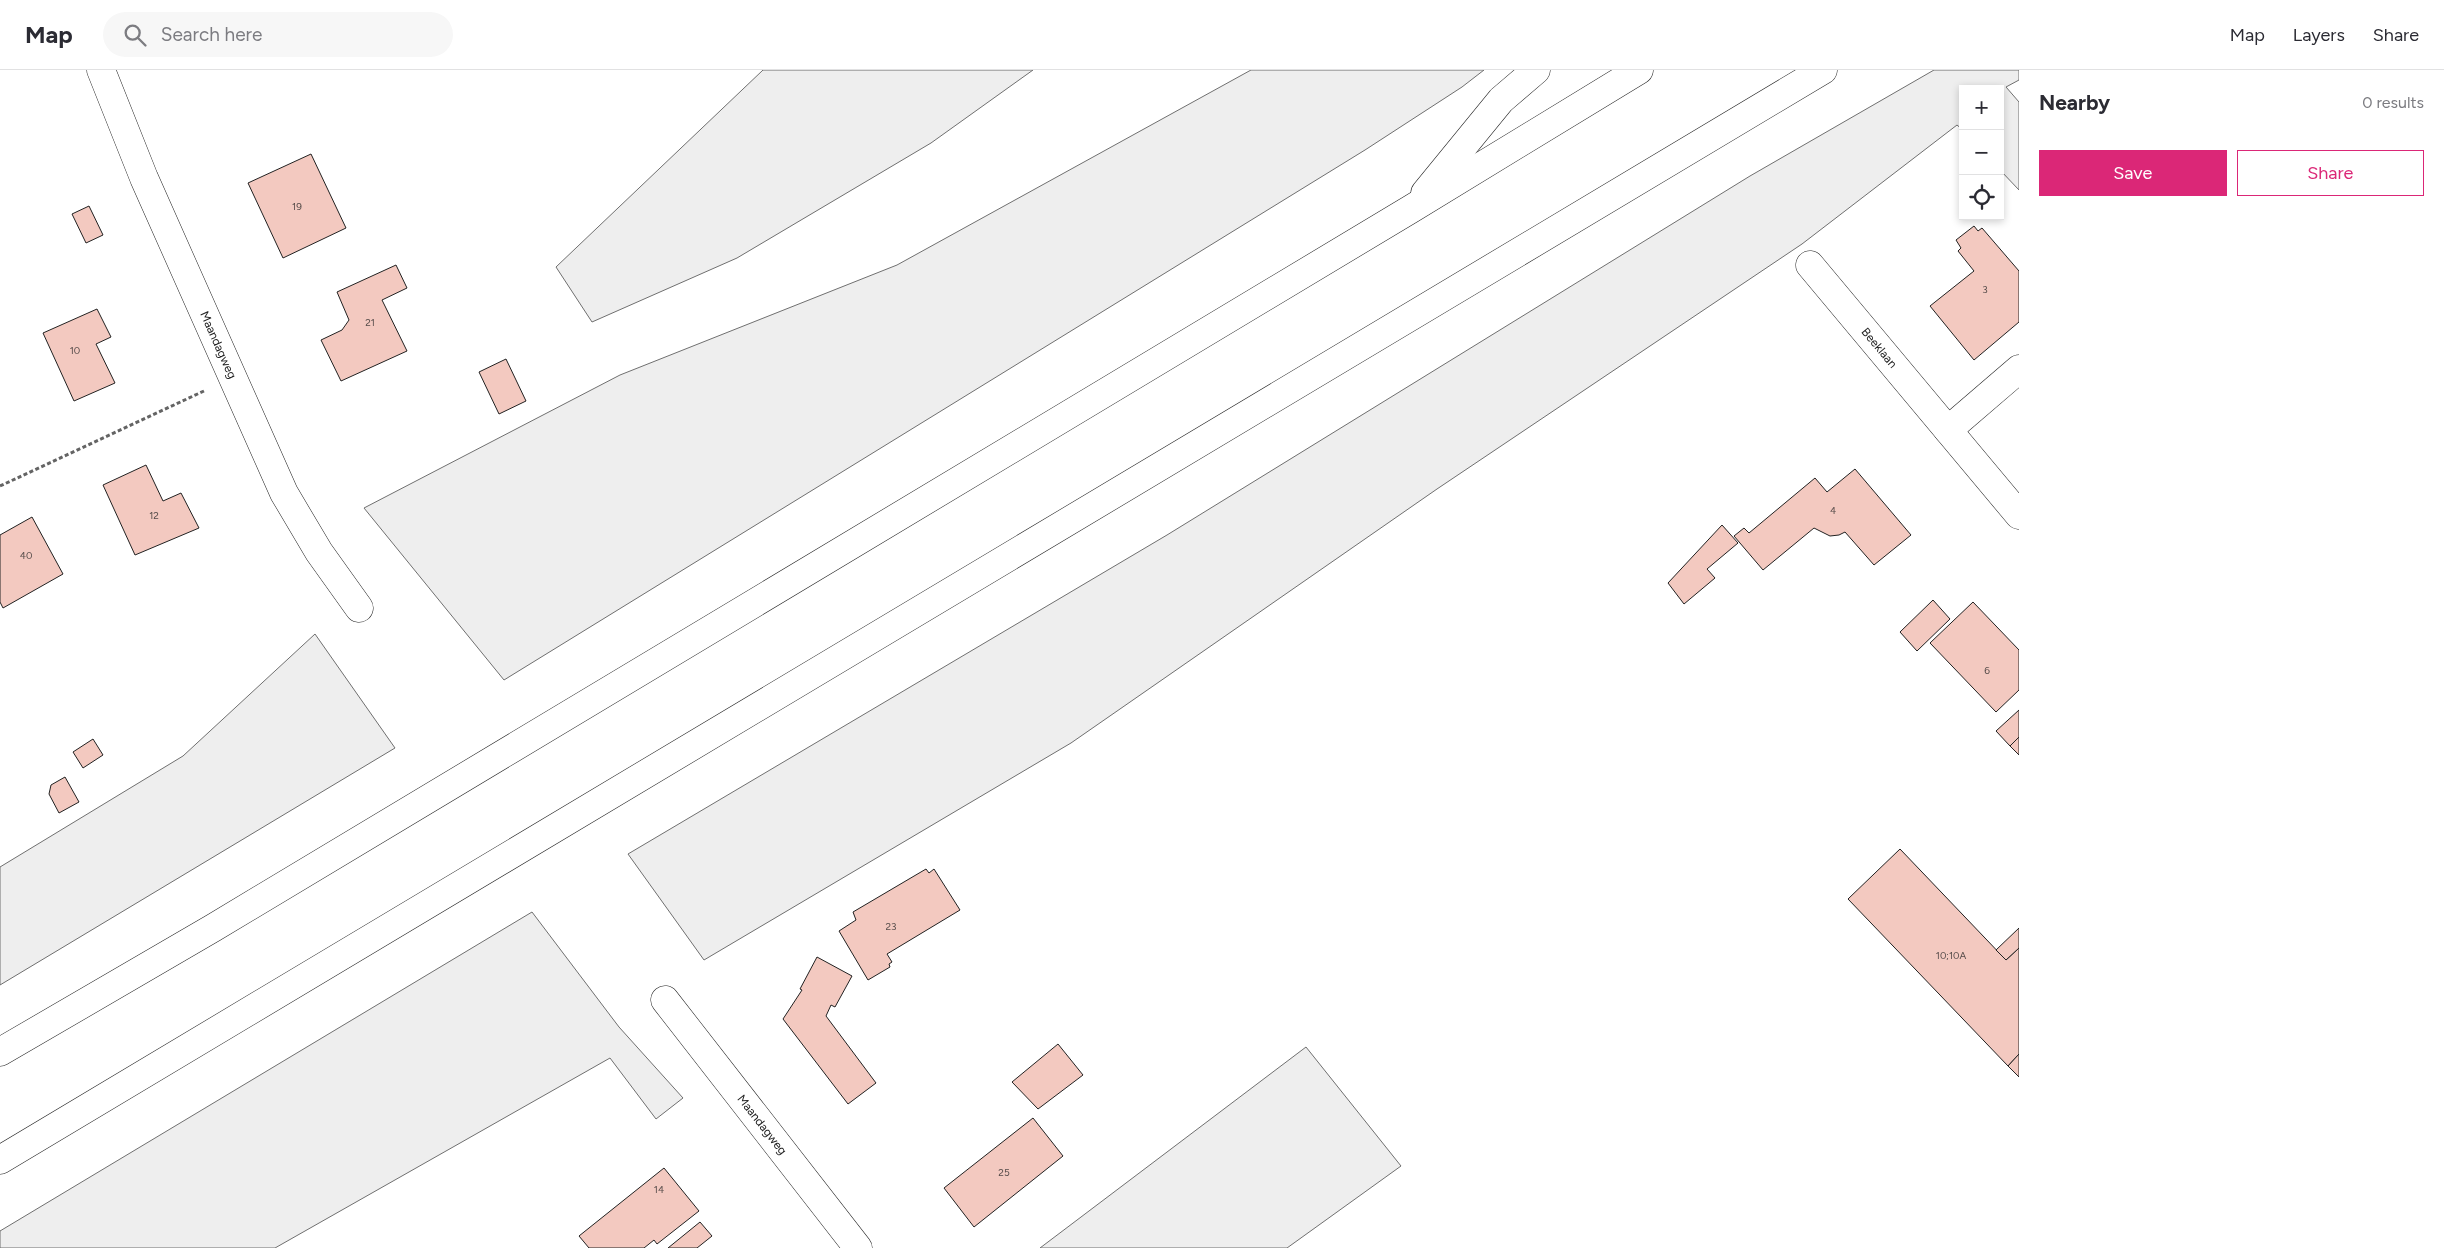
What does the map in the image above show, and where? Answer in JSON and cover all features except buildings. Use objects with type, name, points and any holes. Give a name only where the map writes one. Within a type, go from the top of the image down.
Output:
[{"type":"main road","name":"Maandagweg","points":[[101,70],[144,178],[284,493],[319,552],[359,608]]},
{"type":"main road","points":[[1411,209],[1501,100],[1536,70]]},
{"type":"main road","points":[[0,1052],[221,923],[1411,209],[1639,70]]},
{"type":"main road","points":[[0,1160],[1823,70]]},
{"type":"main road","name":"Beeklaan","points":[[1810,265],[2019,515]]},
{"type":"main road","points":[[1948,430],[2019,369]]},
{"type":"main road","name":"Maandagweg","points":[[666,1000],[858,1248]]},
{"type":"path","points":[[0,486],[232,378]]},
{"type":"shaded area","points":[[763,70],[1033,70],[931,143],[737,258],[592,322],[556,267]]},
{"type":"shaded area","points":[[1251,70],[1484,70],[1462,87],[1365,150],[504,680],[364,508],[620,375],[897,265]]},
{"type":"shaded area","points":[[1934,70],[2019,70],[2019,80],[2006,87],[2019,102],[2019,190],[2004,174],[2004,85],[1959,85],[1959,127],[1957,125],[1802,244],[1437,489],[1071,743],[704,960],[628,854],[1167,535],[1750,176]]},
{"type":"shaded area","points":[[315,634],[395,748],[0,985],[0,867],[183,756]]},
{"type":"shaded area","points":[[532,912],[619,1027],[683,1098],[656,1119],[610,1058],[275,1248],[0,1248],[0,1231]]},
{"type":"shaded area","points":[[1306,1047],[1401,1166],[1287,1248],[1040,1248]]}]
